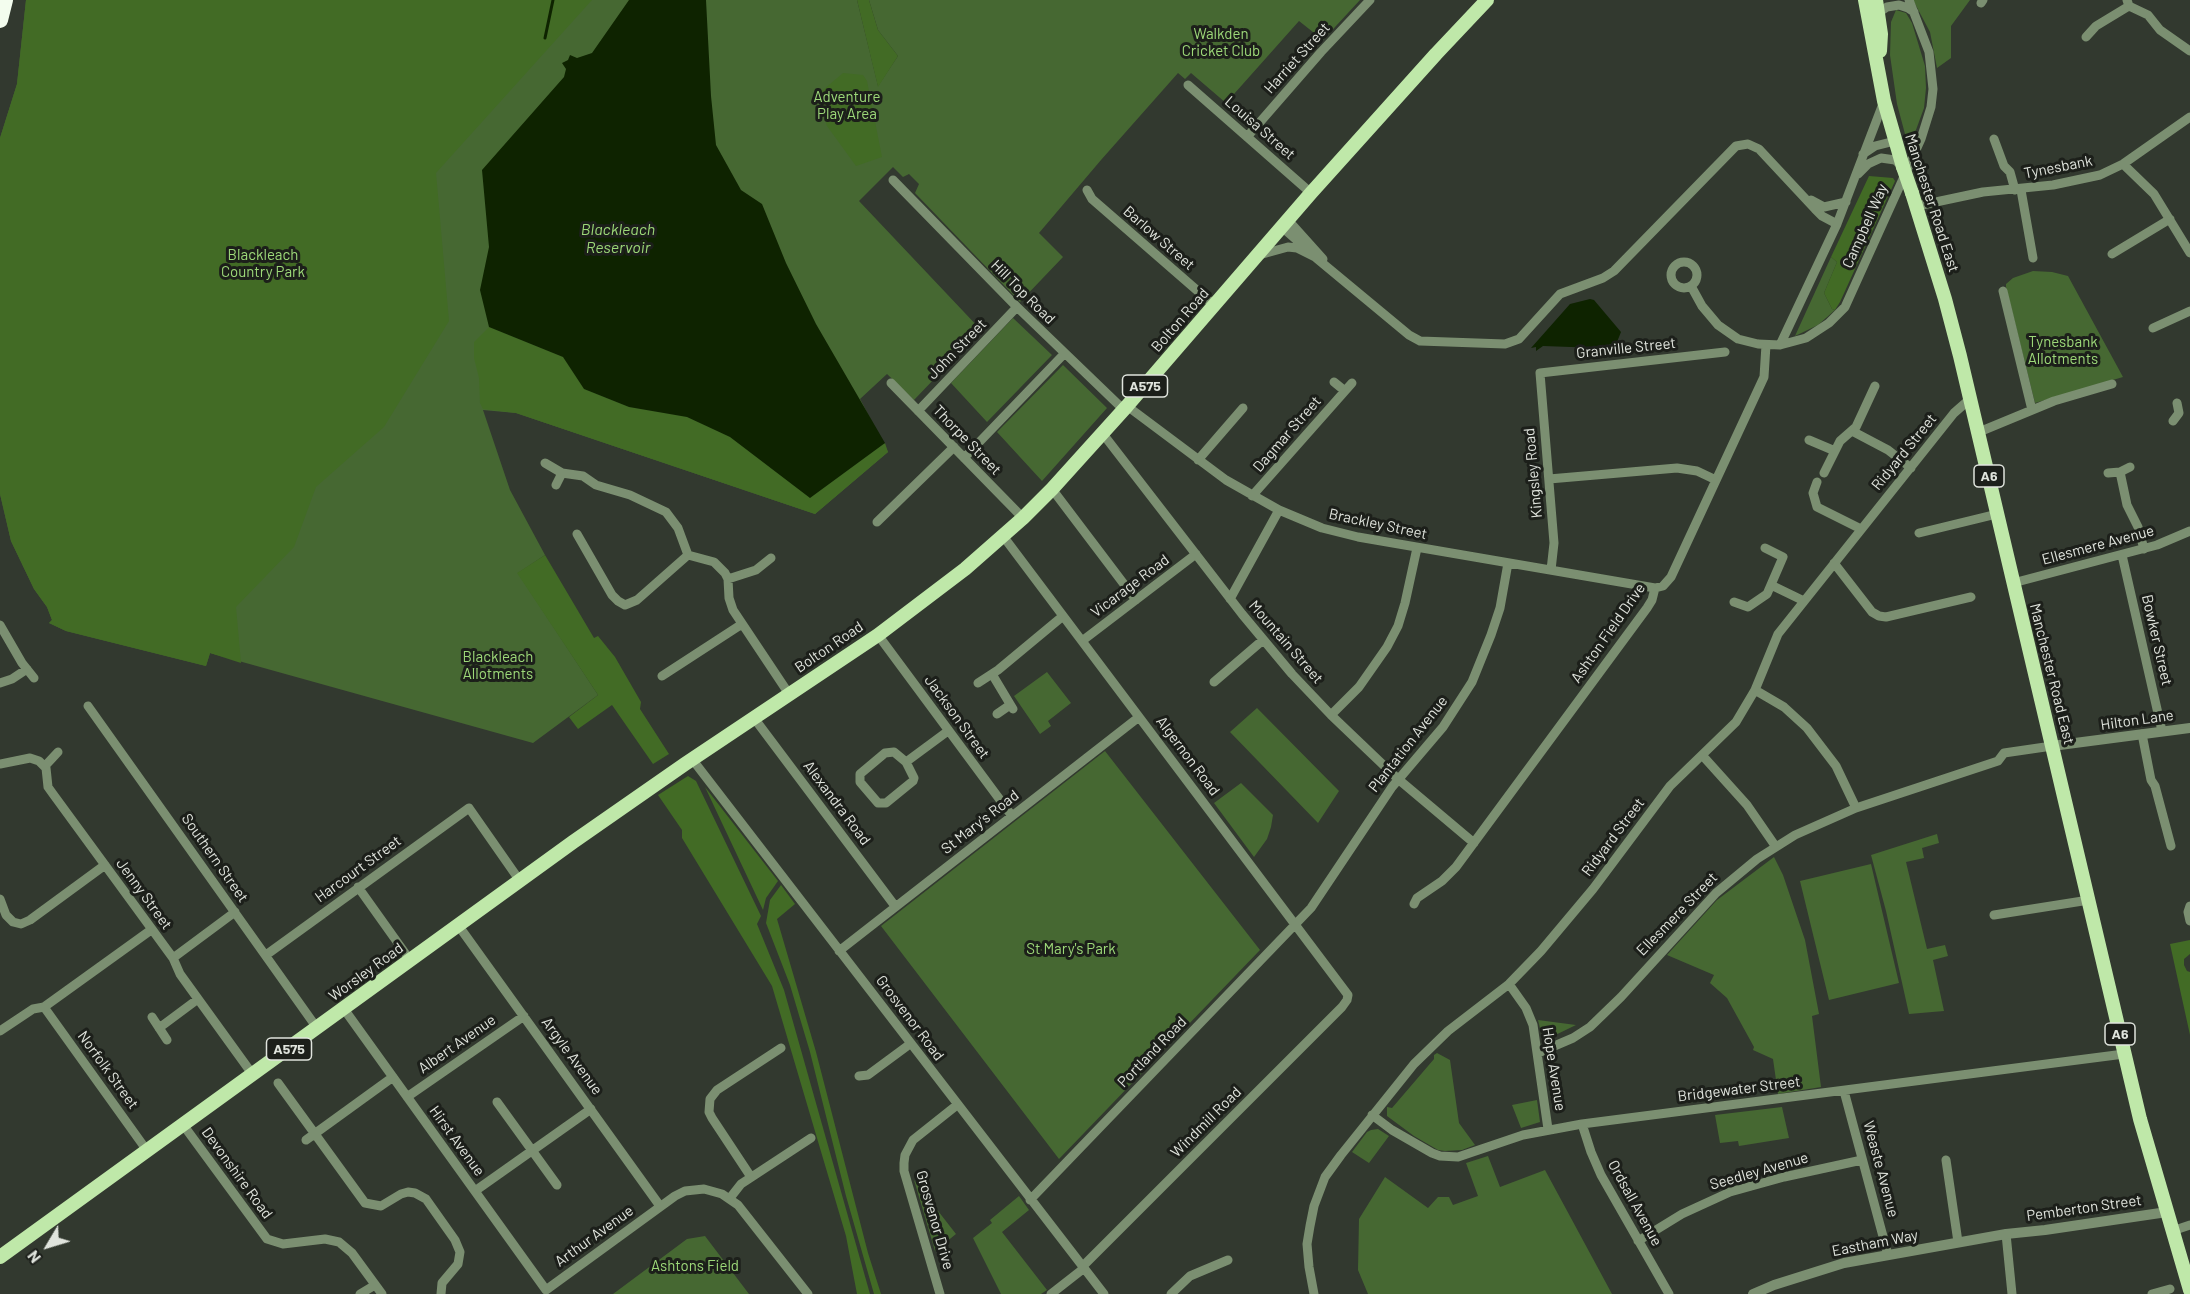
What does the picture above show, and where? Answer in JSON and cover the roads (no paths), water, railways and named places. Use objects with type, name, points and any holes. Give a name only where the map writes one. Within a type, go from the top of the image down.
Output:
[{"type":"main road","name":"Bolton Road","points":[[754,718],[878,635],[939,590],[1023,518],[1103,434],[1311,193],[1487,0]]},
{"type":"main road","name":"A6","points":[[1865,0],[1880,68]]},
{"type":"main road","name":"A6","points":[[1877,7],[1881,34],[1880,68]]},
{"type":"main road","name":"Manchester Road East","points":[[1880,68],[1884,101],[1900,163],[1945,299],[1970,399],[2144,1136],[2190,1290]]},
{"type":"main road","name":"Worsley Road","points":[[2,1256],[458,925],[689,761],[754,718]]},
{"type":"street","name":"Harriet Street","points":[[1247,137],[1370,0]]},
{"type":"street","name":"Campbell Way","points":[[1691,286],[1709,316],[1718,325],[1743,341],[1766,345],[1780,345],[1806,338],[1818,332],[1845,307],[1921,139],[1931,107],[1932,72],[1929,52],[1909,0]]},
{"type":"street","points":[[2086,37],[2097,21],[2128,3],[2148,15],[2173,45],[2190,51]]},
{"type":"street","points":[[1877,7],[1899,5],[1916,14]]},
{"type":"street","name":"Louisa Street","points":[[1188,85],[1311,193]]},
{"type":"street","points":[[1780,345],[1837,224],[1884,101]]},
{"type":"street","name":"Tynesbank","points":[[1914,200],[2018,190],[2100,175],[2123,164],[2190,117]]},
{"type":"street","points":[[1994,139],[2004,166],[2010,172],[2018,190],[2033,258]]},
{"type":"street","points":[[1863,154],[1875,146],[1895,141]]},
{"type":"street","points":[[1285,223],[1335,272],[1408,335],[1420,341],[1505,344],[1519,339],[1560,294],[1603,278],[1614,271],[1736,146],[1748,144],[1759,149],[1822,216],[1837,224]]},
{"type":"street","points":[[1854,178],[1875,160],[1888,158],[1900,163]]},
{"type":"street","points":[[2123,164],[2133,176],[2151,190],[2190,253]]},
{"type":"street","name":"Hill Top Road","points":[[893,180],[907,189],[1064,354],[1126,408]]},
{"type":"street","name":"Barlow Street","points":[[1087,190],[1092,199],[1215,306]]},
{"type":"street","points":[[1804,195],[1824,207],[1846,202]]},
{"type":"street","points":[[2112,254],[2170,219]]},
{"type":"street","points":[[1285,223],[1315,257]]},
{"type":"street","points":[[1257,256],[1288,247],[1297,248],[1315,257],[1335,272]]},
{"type":"street","points":[[2003,291],[2032,410]]},
{"type":"street","name":"John Street","points":[[918,411],[1017,307]]},
{"type":"street","points":[[2153,328],[2190,311]]},
{"type":"street","name":"Granville Street","points":[[1540,373],[1720,352],[1714,342]]},
{"type":"street","name":"Ashton Field Drive","points":[[1414,904],[1417,898],[1449,874],[1474,843],[1647,608],[1652,600],[1654,588],[1663,586],[1671,578],[1764,377],[1766,345]]},
{"type":"street","points":[[964,458],[1064,354]]},
{"type":"street","name":"Kingsley Road","points":[[1540,373],[1554,543],[1551,570]]},
{"type":"street","points":[[1334,382],[1345,391]]},
{"type":"street","name":"Thorpe Street","points":[[891,383],[1023,518]]},
{"type":"street","name":"Dagmar Street","points":[[1252,496],[1352,383]]},
{"type":"street","points":[[1978,432],[2032,410],[2099,393],[2112,384]]},
{"type":"street","points":[[1824,473],[1840,441],[1858,424],[1875,386]]},
{"type":"street","name":"Ridyard Street","points":[[1314,1294],[1307,1244],[1314,1206],[1325,1177],[1333,1165],[1432,1045],[1509,984],[1564,925],[1670,786],[1736,722],[1755,690],[1778,634],[1954,413],[1970,399]]},
{"type":"street","name":"Brackley Street","points":[[1126,408],[1252,496],[1305,522],[1338,532],[1417,548],[1654,588]]},
{"type":"street","points":[[1198,460],[1231,415],[1243,408]]},
{"type":"street","points":[[2173,422],[2178,408],[2190,414]]},
{"type":"street","points":[[1852,431],[1888,450],[1911,468]]},
{"type":"street","name":"Mountain Street","points":[[1103,434],[1263,640],[1331,715],[1398,779],[1474,843]]},
{"type":"street","points":[[1809,440],[1835,451]]},
{"type":"street","points":[[877,522],[896,510],[954,447]]},
{"type":"street","points":[[545,463],[562,472],[583,476],[596,486],[630,495],[666,512],[678,528],[688,555]]},
{"type":"street","points":[[2108,472],[2120,472],[2130,467]]},
{"type":"street","points":[[1549,479],[1677,468],[1697,471],[1716,480]]},
{"type":"street","points":[[556,485],[562,472]]},
{"type":"street","points":[[2120,472],[2127,505],[2138,526],[2144,549]]},
{"type":"street","points":[[1817,482],[1813,493],[1817,507],[1861,529]]},
{"type":"street","points":[[1052,489],[1136,600]]},
{"type":"street","points":[[1230,599],[1278,510]]},
{"type":"street","points":[[1919,533],[1997,514]]},
{"type":"street","name":"Ellesmere Avenue","points":[[2013,583],[2144,549],[2190,531]]},
{"type":"street","points":[[576,534],[612,595],[625,605]]},
{"type":"street","name":"Algernon Road","points":[[1003,536],[1348,995]]},
{"type":"street","points":[[585,550],[596,544]]},
{"type":"street","points":[[1331,715],[1359,687],[1387,647],[1398,626],[1417,548]]},
{"type":"street","points":[[1734,602],[1748,608],[1767,594],[1783,557],[1765,548]]},
{"type":"street","name":"Vicarage Road","points":[[1082,641],[1196,554]]},
{"type":"street","points":[[688,555],[714,562],[721,568],[728,579],[730,604],[789,694]]},
{"type":"street","points":[[625,605],[637,600],[688,555]]},
{"type":"street","name":"Bowker Street","points":[[2122,555],[2162,731]]},
{"type":"street","points":[[728,579],[756,570],[772,556]]},
{"type":"street","name":"Plantation Avenue","points":[[1296,925],[1311,908],[1398,779],[1443,727],[1472,681],[1500,608],[1508,563]]},
{"type":"street","points":[[1834,563],[1872,612],[1882,617],[1966,601]]},
{"type":"street","points":[[1771,585],[1804,601]]},
{"type":"street","points":[[624,616],[625,605]]},
{"type":"street","points":[[978,683],[1063,616]]},
{"type":"street","points":[[662,677],[742,624]]},
{"type":"street","points":[[0,625],[34,678]]},
{"type":"street","name":"Jackson Street","points":[[878,635],[1012,816]]},
{"type":"street","points":[[1214,682],[1263,640]]},
{"type":"street","points":[[0,683],[12,679],[27,669]]},
{"type":"street","points":[[992,674],[1011,707],[997,714]]},
{"type":"street","points":[[1755,690],[1784,707],[1807,728],[1836,766],[1856,807]]},
{"type":"street","name":"Southern Street","points":[[88,706],[318,1028]]},
{"type":"street","name":"St Mary's Road","points":[[840,951],[1139,717]]},
{"type":"street","name":"Alexandra Road","points":[[754,718],[895,906]]},
{"type":"street","name":"Hilton Lane","points":[[2052,746],[2190,728]]},
{"type":"street","points":[[906,762],[948,730]]},
{"type":"street","points":[[2142,734],[2151,780],[2155,786],[2171,846]]},
{"type":"street","name":"Ellesmere Street","points":[[1538,1053],[1573,1038],[1590,1027],[1621,997],[1716,893],[1739,873],[1776,847],[1810,827],[1856,807],[1998,761],[2000,755],[2007,752],[2052,746]]},
{"type":"street","points":[[0,764],[30,758],[45,766],[58,752]]},
{"type":"street","points":[[894,752],[906,762],[914,778],[913,781],[886,803],[878,803],[861,782],[860,774],[885,753],[894,752]]},
{"type":"street","points":[[1702,755],[1747,805],[1776,847]]},
{"type":"street","name":"Grosvenor Road","points":[[689,761],[840,951],[1104,1294]]},
{"type":"street","name":"Jenny Street","points":[[45,766],[48,773],[48,786],[173,958],[180,974],[253,1075]]},
{"type":"street","name":"Harcourt Street","points":[[266,955],[469,808],[520,881]]},
{"type":"street","points":[[0,899],[6,915],[13,922],[21,924],[30,920],[105,865]]},
{"type":"street","points":[[358,887],[410,960]]},
{"type":"street","points":[[1994,915],[2089,900]]},
{"type":"street","points":[[2190,906],[2188,912],[2190,921]]},
{"type":"street","points":[[173,958],[235,912]]},
{"type":"street","name":"Argyle Avenue","points":[[458,925],[660,1206]]},
{"type":"street","name":"Portland Road","points":[[1030,1200],[1296,925]]},
{"type":"street","points":[[0,1031],[33,1009],[44,1006],[151,930]]},
{"type":"street","name":"Hope Avenue","points":[[1509,984],[1530,1017],[1538,1053],[1548,1129]]},
{"type":"street","name":"Windmill Road","points":[[1051,1294],[1083,1268],[1342,1007],[1348,995]]},
{"type":"street","points":[[159,1028],[198,999]]},
{"type":"street","name":"Norfolk Street","points":[[44,1006],[148,1152]]},
{"type":"street","name":"Hirst Avenue","points":[[344,1009],[546,1290]]},
{"type":"street","name":"Albert Avenue","points":[[407,1097],[524,1016]]},
{"type":"street","points":[[152,1017],[168,1040]]},
{"type":"street","points":[[860,1076],[868,1075],[910,1044]]},
{"type":"street","points":[[751,1177],[712,1118],[710,1099],[717,1090],[778,1053]]},
{"type":"street","name":"Bridgewater Street","points":[[1372,1115],[1422,1148],[1440,1156],[1449,1157],[1470,1155],[1503,1142],[1548,1129],[2124,1053]]},
{"type":"street","points":[[306,1140],[393,1077]]},
{"type":"street","points":[[278,1083],[365,1203],[381,1206],[408,1192],[426,1199],[455,1240],[460,1252],[458,1264],[442,1283],[441,1294]]},
{"type":"street","name":"Weaste Avenue","points":[[1844,1091],[1888,1255]]},
{"type":"street","points":[[498,1102],[557,1185]]},
{"type":"street","name":"Grosvenor Drive","points":[[940,1294],[904,1171],[904,1163],[905,1155],[913,1140],[957,1105]]},
{"type":"street","points":[[475,1191],[591,1109]]},
{"type":"street","name":"Ordsall Avenue","points":[[1582,1124],[1597,1166],[1669,1294]]},
{"type":"street","name":"Devonshire Road","points":[[184,1126],[267,1239],[283,1244],[325,1239],[339,1242],[352,1253],[382,1294]]},
{"type":"street","points":[[808,1143],[741,1184],[730,1198],[745,1212],[808,1294]]},
{"type":"street","name":"Seedley Avenue","points":[[1638,1241],[1682,1214],[1730,1192],[1862,1160]]},
{"type":"street","points":[[1946,1160],[1958,1242]]},
{"type":"street","name":"Arthur Avenue","points":[[546,1290],[675,1196],[695,1190],[713,1190],[730,1198]]},
{"type":"street","name":"Pemberton Street","points":[[2006,1234],[2167,1212]]},
{"type":"street","points":[[2172,1231],[2190,1225]]},
{"type":"street","points":[[2006,1234],[2012,1294]]},
{"type":"street","name":"Eastham Way","points":[[1753,1294],[1776,1289],[1844,1263],[2006,1234]]},
{"type":"street","points":[[1171,1294],[1190,1276],[1210,1263],[1228,1260]]},
{"type":"street","points":[[360,1294],[375,1285]]},
{"type":"street","points":[[2152,1294],[2170,1288]]},
{"type":"water","name":"Blackleach Reservoir","points":[[629,0],[706,0],[716,145],[741,190],[762,204],[786,263],[816,324],[885,443],[810,498],[730,437],[687,417],[629,407],[584,389],[563,357],[489,327],[480,290],[489,247],[482,170],[564,77],[566,69],[562,63],[568,60],[570,55],[577,58],[592,53]]},
{"type":"water","points":[[1594,300],[1621,332],[1617,342],[1599,348],[1543,346],[1536,351],[1536,347],[1531,348],[1570,304]]},
{"type":"waterway","points":[[545,38],[553,0]]},
{"type":"park label","name":"Walkden Cricket Club","points":[[1221,42]]},
{"type":"park label","name":"Adventure Play Area","points":[[847,106]]},
{"type":"park label","name":"Blackleach Country Park","points":[[263,264]]},
{"type":"park label","name":"Tynesbank Allotments","points":[[2063,350]]},
{"type":"park label","name":"Blackleach Allotments","points":[[498,666]]},
{"type":"park label","name":"St Mary's Park","points":[[1071,949]]},
{"type":"park label","name":"Ashtons Field","points":[[695,1266]]}]
